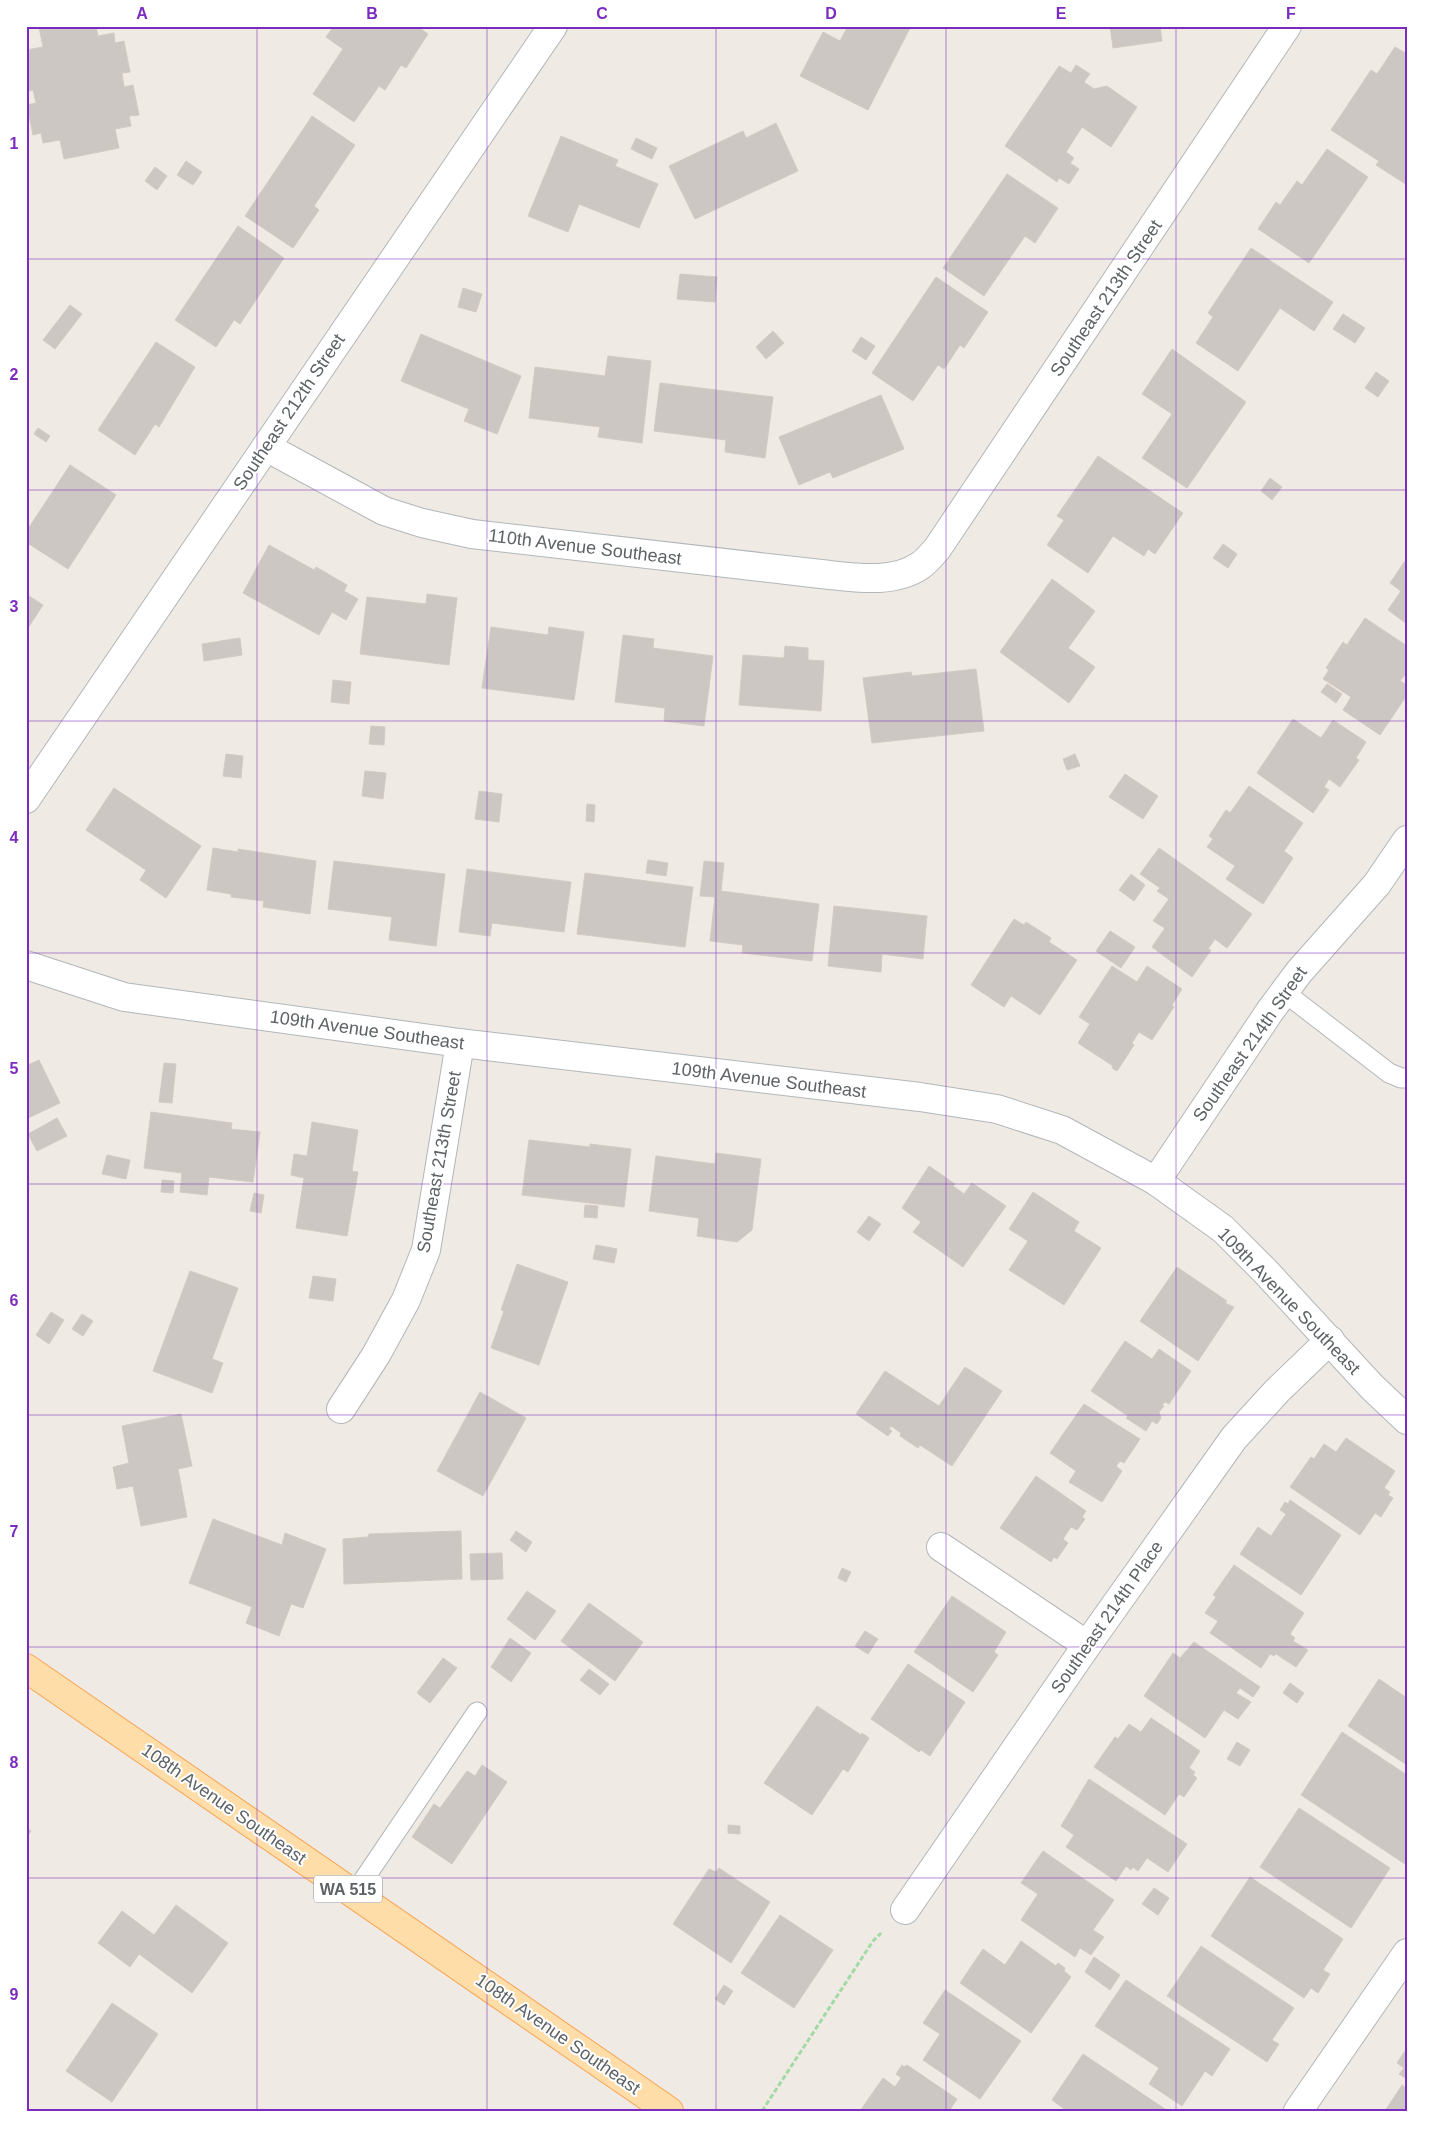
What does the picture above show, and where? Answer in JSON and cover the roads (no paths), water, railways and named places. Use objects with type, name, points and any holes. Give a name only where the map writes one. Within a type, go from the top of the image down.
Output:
[{"type":"main road","name":"108th Avenue Southeast","points":[[26,1668],[669,2111]]},
{"type":"street","name":"Southeast 212th Street","points":[[26,798],[553,26]]},
{"type":"street","name":"Southeast 213th Street","points":[[920,566],[938,549],[1287,26]]},
{"type":"street","name":"110th Avenue Southeast","points":[[266,447],[384,511],[422,523],[472,534],[872,579],[903,574],[920,566]]},
{"type":"street","name":"Southeast 214th Street","points":[[1156,1181],[1284,992],[1299,972],[1377,884],[1407,840]]},
{"type":"street","name":"109th Avenue Southeast","points":[[26,965],[124,996],[460,1043],[920,1097],[997,1109],[1062,1130],[1156,1181],[1223,1230],[1265,1271],[1372,1387],[1407,1420]]},
{"type":"street","name":"Southeast 213th Street","points":[[341,1409],[376,1355],[406,1300],[426,1250],[460,1043]]},
{"type":"street","name":"Southeast 214th Place","points":[[905,1910],[1234,1438],[1277,1391],[1330,1340]]},
{"type":"street","points":[[941,1547],[1088,1645]]},
{"type":"street","points":[[1298,2111],[1407,1953]]},
{"type":"lane","points":[[1284,992],[1389,1073],[1401,1078],[1407,1078]]},
{"type":"lane","points":[[354,1894],[477,1712]]}]
